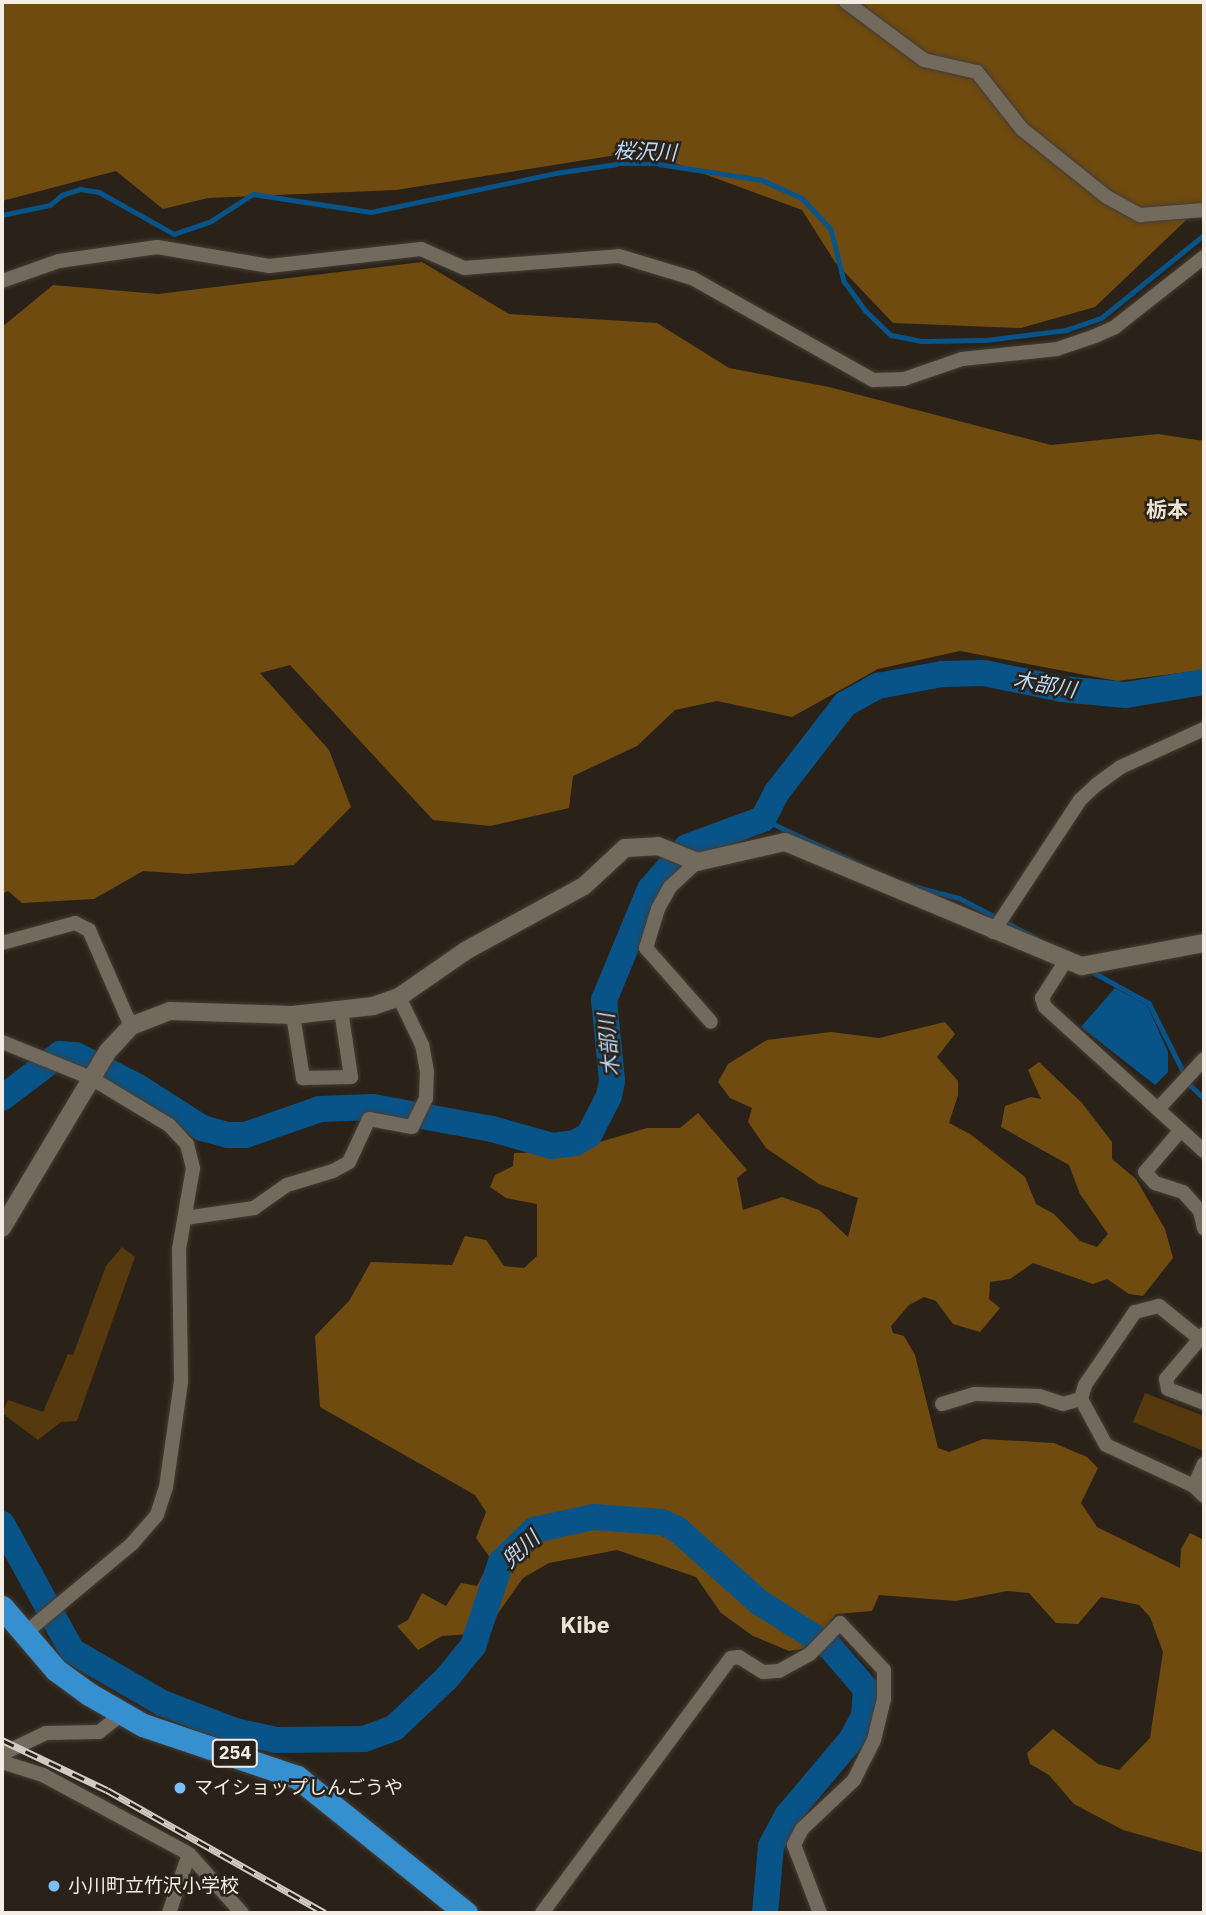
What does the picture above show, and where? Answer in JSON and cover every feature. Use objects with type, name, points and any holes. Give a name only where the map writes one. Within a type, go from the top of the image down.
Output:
[{"type":"highway","name":"254","points":[[2,1607],[23,1635],[56,1670],[121,1716],[297,1777],[466,1913]]},
{"type":"street","points":[[846,2],[925,60],[977,72],[1022,129],[1107,197],[1140,215],[1204,210]]},
{"type":"street","points":[[2,281],[60,261],[157,247],[269,266],[421,249],[464,268],[620,256],[692,278],[873,380],[904,379],[962,359],[1057,349],[1095,336],[1115,327],[1204,257]]},
{"type":"street","points":[[993,932],[1066,820],[1096,785],[1121,767],[1204,729]]},
{"type":"street","points":[[711,1021],[646,948],[658,909],[670,887],[697,862],[785,842],[1065,962],[1105,965],[1204,943]]},
{"type":"street","points":[[2,1228],[91,1078],[131,1026],[170,1011],[293,1015],[341,1010],[399,998],[467,950],[584,886],[625,848],[658,846],[697,862]]},
{"type":"street","points":[[2,943],[75,923],[89,930],[131,1026]]},
{"type":"street","points":[[1065,962],[1042,998],[1045,1007],[1204,1151]]},
{"type":"street","points":[[185,1218],[254,1208],[287,1185],[333,1171],[348,1162],[369,1119],[412,1127],[426,1098],[426,1072],[422,1045],[399,998]]},
{"type":"street","points":[[293,1015],[303,1079],[351,1077],[341,1010]]},
{"type":"street","points":[[2,1042],[91,1078],[169,1125],[187,1144],[193,1168],[178,1277],[181,1382],[166,1487],[157,1514],[133,1543],[23,1635]]},
{"type":"street","points":[[1158,1109],[1204,1059]]},
{"type":"street","points":[[1181,1129],[1145,1172],[1155,1183],[1182,1192],[1200,1211],[1204,1229]]},
{"type":"street","points":[[1204,1403],[1168,1389],[1166,1379],[1202,1337],[1158,1306],[1135,1312],[1085,1385],[1081,1399],[1106,1445],[1199,1491],[1204,1464]]},
{"type":"street","points":[[942,1405],[975,1394],[1039,1396],[1063,1404],[1081,1399]]},
{"type":"street","points":[[542,1913],[731,1658],[739,1657],[763,1672],[779,1671],[810,1654],[839,1623],[884,1670],[884,1699],[874,1740],[854,1780],[802,1829],[794,1845],[820,1913]]},
{"type":"street","points":[[2,1754],[46,1733],[99,1732],[121,1716]]},
{"type":"street","points":[[2,1762],[43,1775],[189,1854],[242,1913]]},
{"type":"street","points":[[169,1913],[189,1854]]},
{"type":"shaded area","points":[[2,2],[1204,2],[1204,203],[1095,307],[1021,328],[893,323],[835,262],[802,210],[642,151],[396,190],[208,198],[163,209],[116,171],[2,201]]},
{"type":"shaded area","points":[[422,262],[509,314],[657,323],[729,368],[829,387],[1051,445],[1158,434],[1204,441],[1204,670],[1117,681],[960,651],[878,669],[792,717],[717,701],[675,710],[637,746],[573,776],[569,808],[490,826],[433,820],[290,665],[260,673],[329,750],[351,807],[294,865],[187,874],[143,871],[94,899],[22,903],[8,891],[2,894],[2,327],[53,285],[158,294]]},
{"type":"shaded area","points":[[945,1022],[955,1034],[937,1057],[958,1081],[958,1095],[949,1123],[970,1134],[1025,1177],[1036,1204],[1054,1214],[1080,1241],[1097,1247],[1108,1234],[1080,1194],[1069,1165],[1001,1127],[1005,1106],[1031,1097],[1041,1099],[1028,1070],[1039,1062],[1082,1103],[1112,1142],[1112,1159],[1136,1179],[1165,1229],[1173,1258],[1143,1296],[1129,1294],[1107,1279],[1093,1284],[1033,1263],[1010,1279],[990,1282],[989,1299],[1000,1308],[980,1332],[953,1324],[936,1301],[924,1297],[909,1305],[891,1326],[893,1333],[904,1336],[915,1355],[938,1448],[949,1452],[983,1439],[1054,1443],[1087,1457],[1098,1468],[1081,1503],[1097,1527],[1180,1568],[1181,1549],[1190,1533],[1204,1540],[1204,1853],[1123,1830],[1074,1804],[1049,1775],[1030,1764],[1027,1753],[1053,1729],[1098,1764],[1119,1770],[1150,1738],[1163,1652],[1150,1617],[1139,1605],[1101,1597],[1078,1624],[1056,1623],[1029,1593],[1007,1591],[956,1601],[879,1595],[872,1611],[836,1614],[809,1648],[789,1651],[753,1636],[721,1613],[696,1577],[617,1550],[549,1563],[523,1578],[484,1633],[442,1636],[418,1650],[397,1626],[408,1620],[422,1593],[446,1606],[461,1583],[477,1586],[491,1559],[476,1538],[486,1512],[475,1495],[320,1407],[315,1336],[349,1301],[371,1262],[452,1265],[465,1236],[486,1240],[504,1266],[524,1268],[537,1256],[537,1204],[506,1198],[490,1187],[495,1175],[513,1166],[514,1153],[566,1152],[647,1128],[680,1128],[698,1113],[747,1170],[737,1178],[743,1210],[782,1197],[819,1210],[848,1237],[858,1198],[819,1184],[766,1148],[748,1122],[752,1108],[730,1098],[718,1082],[728,1064],[767,1040],[831,1032],[879,1038]]},
{"type":"shaded area","points":[[122,1247],[135,1257],[77,1421],[61,1422],[38,1440],[2,1413],[8,1400],[43,1412],[68,1354],[73,1355],[106,1266]]},
{"type":"shaded area","points":[[1145,1393],[1204,1416],[1204,1451],[1133,1422]]},
{"type":"water","points":[[1115,988],[1147,1005],[1168,1052],[1168,1072],[1155,1085],[1081,1027]]},
{"type":"waterway","name":"桜沢川","points":[[2,215],[50,205],[62,195],[80,189],[99,192],[174,234],[211,221],[253,194],[371,212],[556,173],[616,164],[659,164],[762,180],[802,198],[831,229],[844,281],[865,310],[891,335],[922,341],[986,340],[1066,330],[1101,318],[1204,235]]},
{"type":"waterway","name":"木部川","points":[[2,1098],[60,1054],[76,1055],[138,1087],[202,1128],[228,1135],[245,1135],[320,1109],[373,1107],[492,1129],[552,1146],[575,1143],[589,1135],[609,1096],[612,1080],[604,1000],[650,889],[687,847],[763,819],[777,792],[845,704],[878,686],[942,674],[984,673],[1062,689],[1126,695],[1204,682]]},
{"type":"waterway","points":[[763,819],[859,864]]},
{"type":"waterway","points":[[905,884],[959,898],[1036,938]]},
{"type":"waterway","points":[[1091,971],[1149,1003],[1190,1085],[1204,1098]]},
{"type":"waterway","name":"兜川","points":[[2,1524],[72,1651],[162,1703],[235,1731],[276,1740],[364,1739],[394,1728],[446,1679],[473,1646],[501,1562],[534,1530],[593,1517],[662,1522],[677,1529],[759,1602],[830,1647],[866,1689],[864,1716],[851,1740],[787,1816],[771,1846],[765,1913]]},
{"type":"railway","points":[[2,1740],[107,1790],[325,1913]]},
{"type":"place","name":"マイショップしんごうや","points":[[180,1788]]},
{"type":"place","name":"小川町立竹沢小学校","points":[[54,1886]]},
{"type":"district","name":"栃本","points":[[1167,509]]},
{"type":"district","name":"Kibe","points":[[585,1624]]}]
